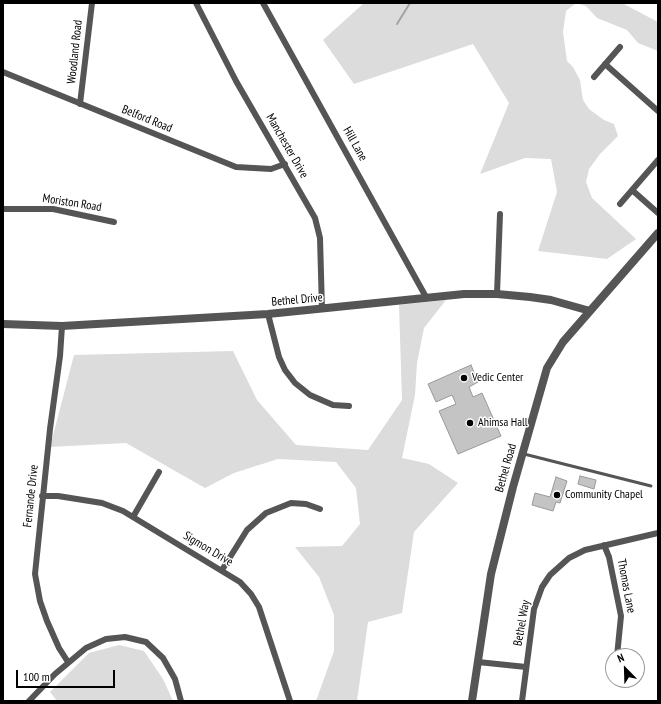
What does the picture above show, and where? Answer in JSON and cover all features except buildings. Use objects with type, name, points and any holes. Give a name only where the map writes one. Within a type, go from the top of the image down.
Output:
[{"type":"street","name":"Woodland Road","points":[[80,104],[92,3]]},
{"type":"street","name":"Manchester Drive","points":[[196,3],[236,81],[285,164],[312,212],[318,226],[322,309]]},
{"type":"street","name":"Hill Lane","points":[[263,3],[426,297]]},
{"type":"street","points":[[594,77],[620,47]]},
{"type":"street","points":[[605,64],[658,111]]},
{"type":"street","name":"Belford Road","points":[[3,72],[236,167],[271,169],[285,164]]},
{"type":"street","points":[[620,204],[658,160]]},
{"type":"street","points":[[632,190],[658,213]]},
{"type":"street","name":"Moriston Road","points":[[3,209],[53,209],[114,222]]},
{"type":"street","points":[[497,294],[500,214]]},
{"type":"street","name":"Bethel Road","points":[[472,701],[491,574],[522,454],[547,368],[563,342],[658,233]]},
{"type":"street","name":"Bethel Drive","points":[[3,324],[62,326],[268,314],[426,297],[497,294],[551,300],[590,311]]},
{"type":"street","points":[[268,314],[279,358],[285,370],[295,383],[310,395],[333,405],[349,406]]},
{"type":"street","name":"Fernande Drive","points":[[62,326],[60,356],[42,496],[36,561],[36,586],[47,621],[59,648],[68,662]]},
{"type":"street","points":[[133,517],[159,472]]},
{"type":"street","name":"Sigmon Drive","points":[[42,496],[58,496],[102,503],[123,511],[222,570],[244,586],[259,607],[290,701]]},
{"type":"street","points":[[222,570],[248,530],[266,513],[290,503],[306,504],[320,509]]},
{"type":"street","name":"Bethel Way","points":[[522,701],[534,609],[544,582],[555,569],[569,558],[585,550],[604,544],[658,533]]},
{"type":"street","name":"Thomas Lane","points":[[604,544],[609,557],[621,616],[618,648]]},
{"type":"street","points":[[29,701],[68,662],[86,648],[106,639],[125,637],[138,639],[153,648],[163,658],[175,679],[181,701]]},
{"type":"street","points":[[478,662],[526,667]]},
{"type":"lane","points":[[522,454],[650,486]]},
{"type":"shaded area","points":[[364,3],[576,3],[566,11],[563,32],[567,61],[573,67],[580,80],[583,100],[589,109],[604,120],[614,124],[618,136],[600,154],[589,169],[586,182],[592,198],[636,239],[607,259],[538,251],[557,192],[551,159],[525,158],[480,174],[509,103],[473,44],[354,84],[323,40]]},
{"type":"shaded area","points":[[576,3],[622,3],[658,22],[658,51],[638,43],[627,30],[597,18],[586,6]]},
{"type":"shaded area","points":[[446,300],[424,328],[417,363],[415,395],[402,458],[429,464],[458,483],[414,532],[402,613],[368,622],[357,701],[316,701],[334,651],[334,615],[319,577],[295,547],[342,546],[360,524],[356,488],[336,462],[278,459],[234,473],[205,488],[126,443],[50,447],[74,355],[233,351],[257,400],[296,445],[368,450],[402,400],[399,305]]},
{"type":"shaded area","points":[[119,645],[144,651],[163,679],[173,701],[57,701],[50,692],[89,653]]},
{"type":"waterway","points":[[397,24],[410,3]]},
{"type":"place","name":"Vedic Center","points":[[464,378]]},
{"type":"place","name":"Ahimsa Hall","points":[[470,423]]},
{"type":"place","name":"Community Chapel","points":[[557,495]]}]
